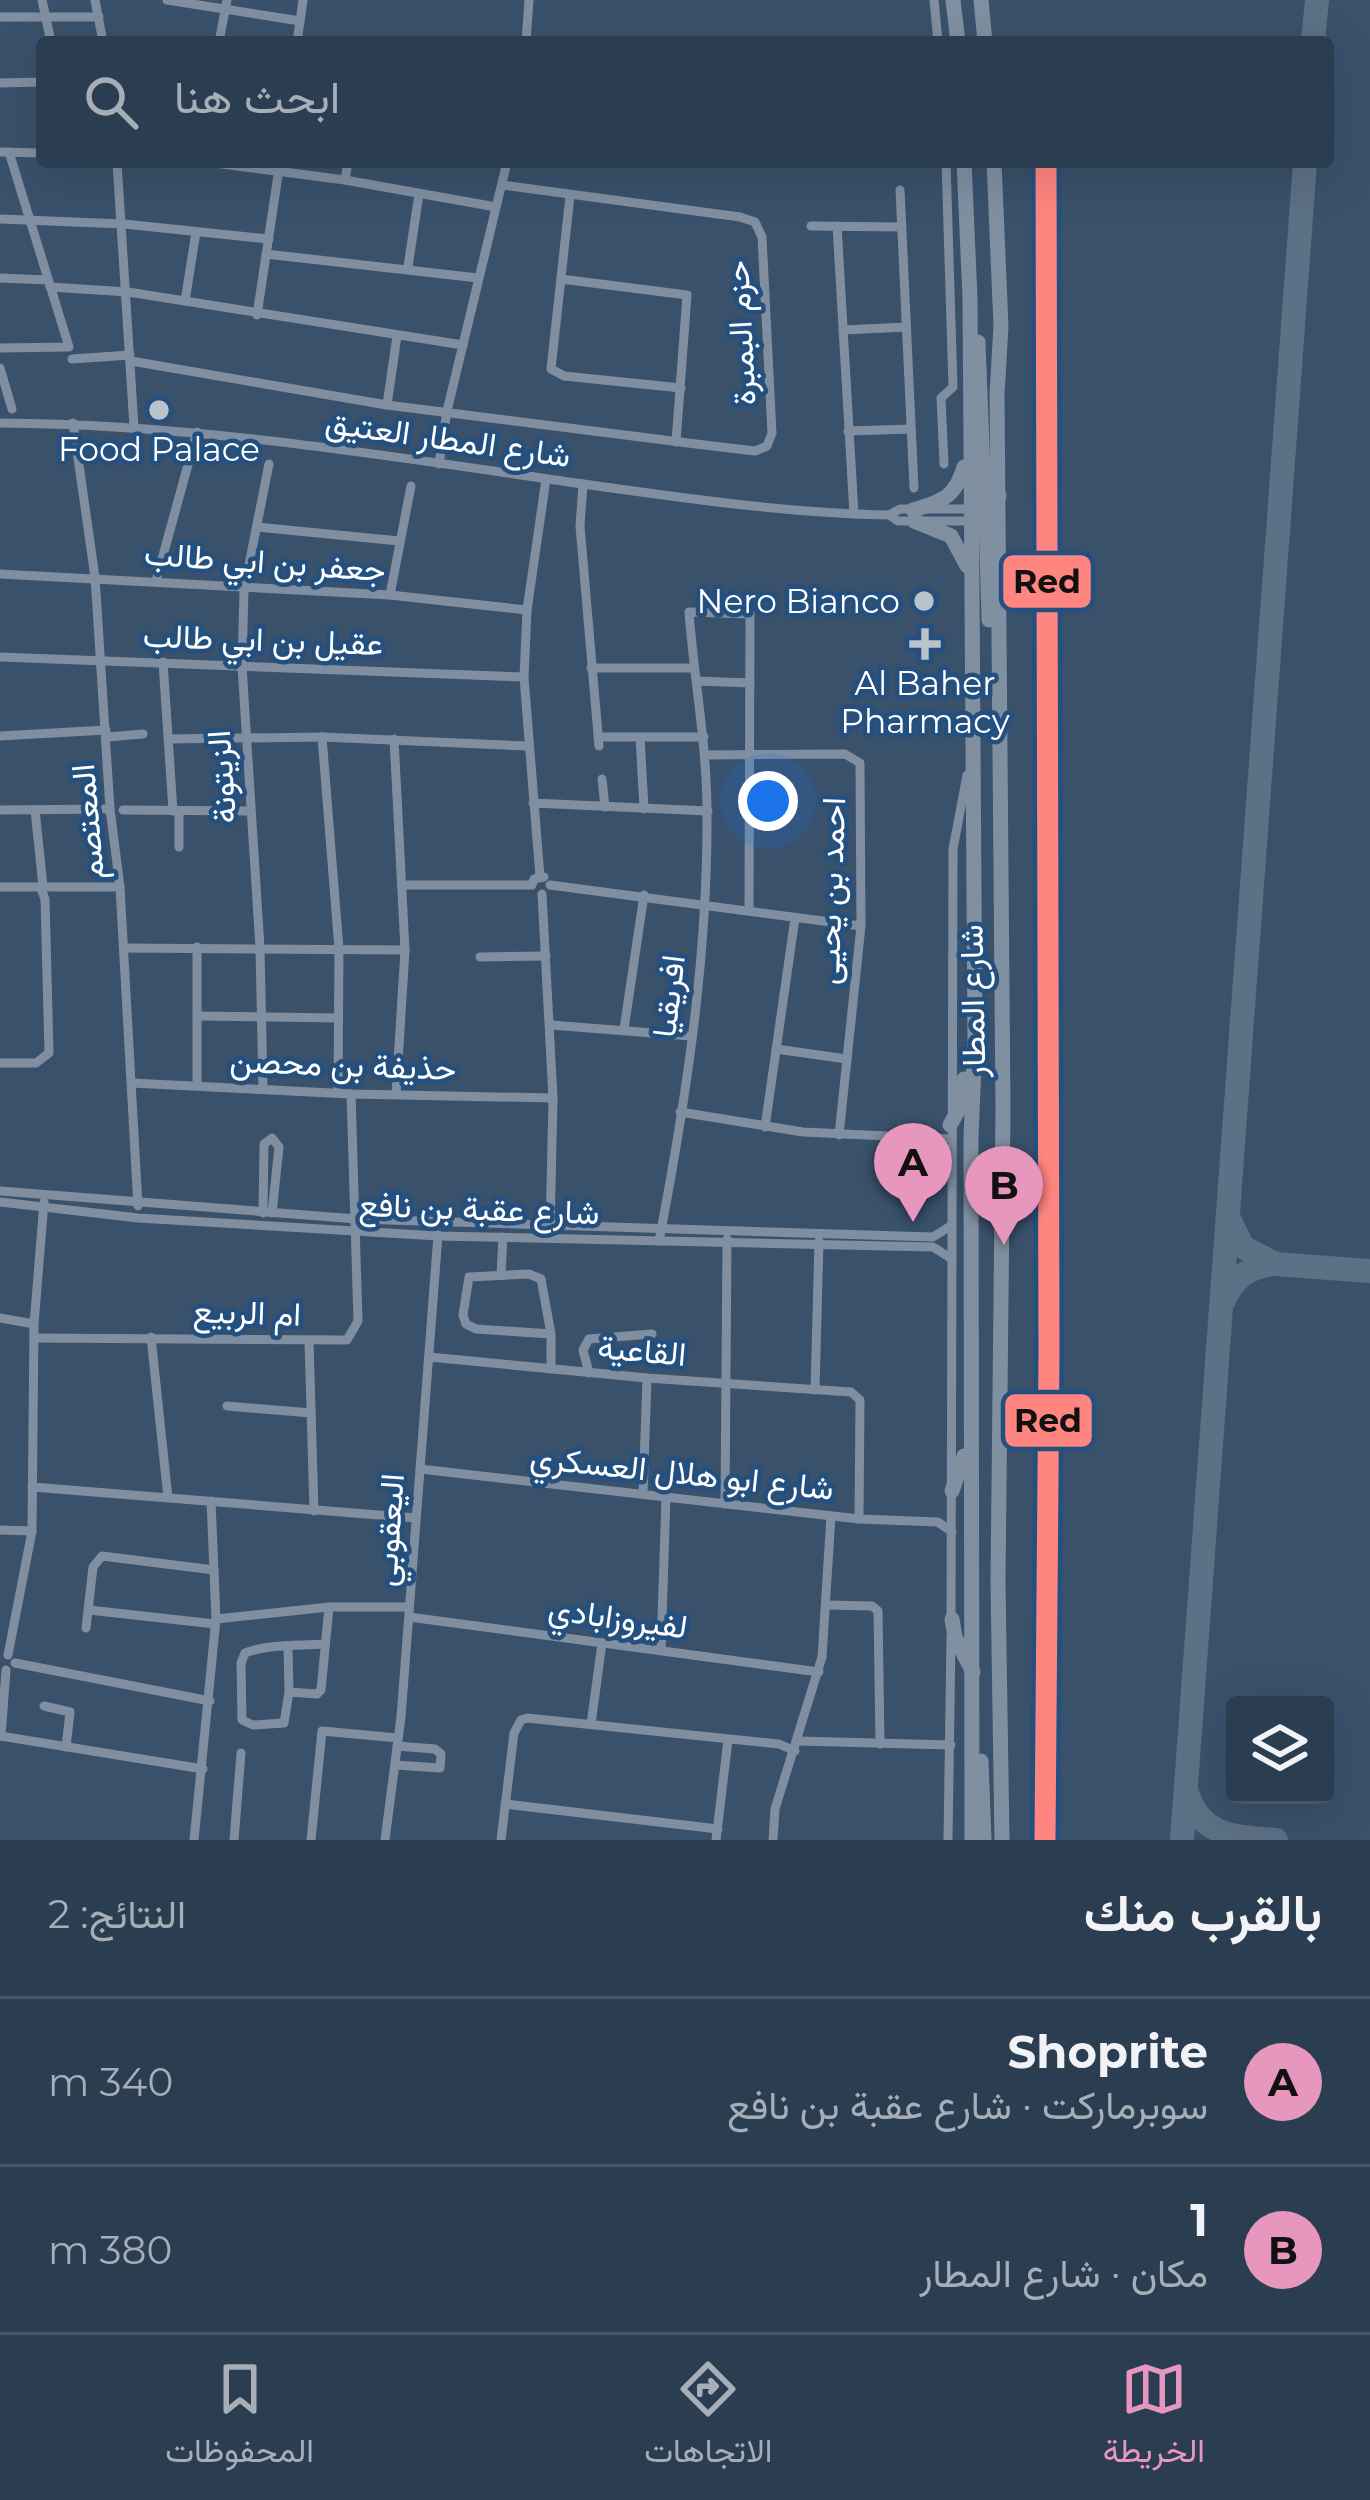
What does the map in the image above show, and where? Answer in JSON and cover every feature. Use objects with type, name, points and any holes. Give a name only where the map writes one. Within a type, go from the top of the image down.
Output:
[{"type":"highway","points":[[953,0],[957,36]]},
{"type":"highway","points":[[981,0],[984,36]]},
{"type":"highway","name":"شارع المطار","points":[[963,168],[970,298],[970,447],[981,518],[990,682],[1001,748],[1003,1359],[998,1582],[1002,1840]]},
{"type":"highway","name":"شارع المطار","points":[[968,1840],[974,1723],[972,585],[981,518],[999,496],[1001,326],[994,168]]},
{"type":"highway","points":[[970,298],[981,366],[984,496],[992,504],[999,496]]},
{"type":"highway","points":[[914,516],[951,496],[970,447]]},
{"type":"highway","points":[[914,516],[954,539],[972,585]]},
{"type":"highway","points":[[950,1132],[962,1100],[972,1035]]},
{"type":"highway","points":[[952,1491],[963,1466],[973,1412]]},
{"type":"highway","points":[[952,1619],[955,1637],[973,1672]]},
{"type":"highway","points":[[974,1723],[983,1772],[984,1840]]},
{"type":"street","points":[[42,0],[49,36]]},
{"type":"street","points":[[95,0],[102,36]]},
{"type":"street","points":[[166,0],[226,4],[300,21]]},
{"type":"street","points":[[298,36],[303,0]]},
{"type":"street","points":[[526,36],[529,0]]},
{"type":"street","points":[[934,0],[937,36]]},
{"type":"street","points":[[220,36],[226,4]]},
{"type":"street","points":[[0,16],[99,16]]},
{"type":"street","points":[[0,83],[36,82]]},
{"type":"street","points":[[36,153],[4,152],[70,353]]},
{"type":"street","points":[[118,168],[134,427]]},
{"type":"street","points":[[257,315],[280,168]]},
{"type":"street","points":[[285,168],[496,207]]},
{"type":"street","points":[[345,180],[348,168]]},
{"type":"street","points":[[439,464],[447,411],[507,168]]},
{"type":"street","points":[[944,464],[941,398],[953,387],[946,168]]},
{"type":"street","name":"حزم البمبرة","points":[[0,348],[130,358],[387,405],[676,442],[755,451],[770,441],[761,230],[748,218],[503,185]]},
{"type":"street","points":[[900,190],[914,488]]},
{"type":"street","points":[[408,267],[419,194]]},
{"type":"street","points":[[570,196],[550,361],[554,373],[681,388]]},
{"type":"street","points":[[0,219],[124,224],[269,239]]},
{"type":"street","points":[[811,226],[901,227]]},
{"type":"street","points":[[837,226],[854,514]]},
{"type":"street","points":[[184,302],[196,232]]},
{"type":"street","points":[[266,254],[478,278]]},
{"type":"street","points":[[0,278],[128,292],[463,346]]},
{"type":"street","points":[[561,279],[687,295],[676,442]]},
{"type":"street","points":[[843,330],[906,327]]},
{"type":"street","points":[[387,405],[397,336]]},
{"type":"street","points":[[0,368],[12,409]]},
{"type":"street","name":"شارع المطار العتيق","points":[[0,423],[197,432],[584,484],[854,514],[889,515],[900,509],[914,516],[981,518]]},
{"type":"street","name":"المعتصم","points":[[73,423],[102,658],[138,1218]]},
{"type":"street","points":[[848,431],[911,429]]},
{"type":"street","points":[[156,581],[197,432]]},
{"type":"street","name":"الزيتونة","points":[[263,1088],[260,948],[242,666],[244,590],[269,464]]},
{"type":"street","points":[[536,881],[524,677],[527,610],[546,478]]},
{"type":"street","points":[[584,484],[580,526],[599,741],[704,737]]},
{"type":"street","points":[[390,596],[411,486]]},
{"type":"street","points":[[257,527],[399,541]]},
{"type":"street","name":"جعفر بن ابي طالب","points":[[0,574],[390,596],[527,610]]},
{"type":"street","name":"افريقيا","points":[[660,1235],[706,903],[704,737],[689,612],[750,614],[750,683]]},
{"type":"street","name":"عقيل بن ابي طالب","points":[[0,657],[524,677]]},
{"type":"street","points":[[164,662],[178,848]]},
{"type":"street","points":[[591,668],[693,668]]},
{"type":"street","points":[[697,681],[750,683],[748,911]]},
{"type":"street","points":[[0,736],[143,734]]},
{"type":"street","points":[[168,739],[322,737],[527,746]]},
{"type":"street","points":[[322,737],[339,949],[338,1091]]},
{"type":"street","points":[[640,737],[644,808]]},
{"type":"street","points":[[394,739],[405,950],[396,1094]]},
{"type":"street","name":"احمد بن يحيى","points":[[750,755],[845,754],[860,763],[862,926],[838,1135]]},
{"type":"street","points":[[705,755],[750,755]]},
{"type":"street","name":"شارع المطار","points":[[948,1840],[954,830],[973,766]]},
{"type":"street","points":[[602,779],[605,807]]},
{"type":"street","points":[[533,803],[707,811]]},
{"type":"street","points":[[0,810],[110,809]]},
{"type":"street","points":[[0,1063],[42,1062],[49,1053],[45,899],[35,810]]},
{"type":"street","points":[[123,810],[249,811]]},
{"type":"street","points":[[404,885],[536,881],[546,890],[644,895],[862,926]]},
{"type":"street","points":[[0,886],[120,887]]},
{"type":"street","points":[[546,890],[553,1098],[550,1238]]},
{"type":"street","points":[[624,1029],[644,895]]},
{"type":"street","points":[[765,1126],[794,918]]},
{"type":"street","points":[[197,946],[197,1084]]},
{"type":"street","points":[[124,947],[405,950]]},
{"type":"street","points":[[480,957],[546,956]]},
{"type":"street","points":[[197,1016],[338,1018]]},
{"type":"street","points":[[550,1025],[690,1036]]},
{"type":"street","points":[[776,1049],[847,1058]]},
{"type":"street","name":"حذيفة بن محصن","points":[[132,1082],[351,1094],[553,1098]]},
{"type":"street","name":"ام الربيع","points":[[34,1338],[347,1340],[356,1329],[351,1094]]},
{"type":"street","points":[[680,1112],[838,1135],[950,1132]]},
{"type":"street","points":[[272,1138],[279,1147],[267,1213],[264,1144],[272,1138]]},
{"type":"street","name":"شارع عقبة بن نافع","points":[[0,1191],[138,1218],[550,1226],[819,1240],[933,1238],[943,1235],[950,1225]]},
{"type":"street","name":"شارع عقبة بن نافع","points":[[0,1202],[138,1204],[267,1213],[438,1236],[660,1235]]},
{"type":"street","points":[[44,1202],[34,1324],[32,1531],[6,1662],[0,1737],[203,1769]]},
{"type":"street","name":"اليعقوبي","points":[[385,1840],[398,1742],[438,1223]]},
{"type":"street","points":[[501,1274],[503,1225]]},
{"type":"street","points":[[725,1504],[727,1238]]},
{"type":"street","points":[[815,1390],[819,1240]]},
{"type":"street","name":"شارع عقبة بن نافع","points":[[819,1240],[933,1247],[952,1259]]},
{"type":"street","points":[[551,1334],[466,1324],[469,1277],[534,1274],[541,1279],[551,1334],[551,1369]]},
{"type":"street","points":[[0,1318],[34,1324]]},
{"type":"street","points":[[590,1373],[583,1350],[589,1340],[652,1334]]},
{"type":"street","points":[[151,1337],[168,1498]]},
{"type":"street","points":[[309,1341],[314,1510]]},
{"type":"street","name":"القاعية","points":[[429,1357],[851,1392],[860,1400],[860,1519]]},
{"type":"street","points":[[643,1494],[646,1378]]},
{"type":"street","points":[[227,1406],[311,1413]]},
{"type":"street","name":"شارع ابو هلال العسكري","points":[[420,1469],[830,1516],[938,1522]]},
{"type":"street","points":[[32,1487],[416,1518]]},
{"type":"street","points":[[661,1651],[667,1497]]},
{"type":"street","points":[[194,1840],[215,1622],[211,1502]]},
{"type":"street","points":[[952,1511],[938,1522],[952,1532]]},
{"type":"street","points":[[773,1840],[775,1809],[819,1672],[830,1516]]},
{"type":"street","points":[[0,1530],[32,1531]]},
{"type":"street","points":[[86,1628],[93,1568],[102,1556],[214,1570]]},
{"type":"street","points":[[826,1605],[872,1606],[878,1611],[880,1744]]},
{"type":"street","points":[[289,1693],[317,1694],[321,1690],[326,1608]]},
{"type":"street","name":"لفيروزابادي","points":[[88,1610],[215,1622],[326,1608],[409,1612],[819,1672]]},
{"type":"street","points":[[288,1646],[287,1719],[282,1725],[253,1725],[239,1717],[245,1653],[288,1646],[324,1641]]},
{"type":"street","points":[[591,1724],[602,1642]]},
{"type":"street","points":[[6,1662],[210,1701]]},
{"type":"street","points":[[44,1706],[70,1712],[66,1747]]},
{"type":"street","points":[[501,1840],[514,1733],[520,1720],[538,1717],[797,1746],[951,1745]]},
{"type":"street","points":[[311,1840],[322,1731],[435,1749],[441,1754],[440,1768],[395,1765]]},
{"type":"street","points":[[506,1804],[717,1834],[728,1740]]},
{"type":"street","points":[[234,1840],[241,1753]]},
{"type":"taxiway","points":[[1314,36],[1317,0]]},
{"type":"taxiway","points":[[1182,1840],[1305,168]]},
{"type":"taxiway","points":[[1224,1300],[1244,1274],[1275,1264],[1243,1247],[1230,1221]]},
{"type":"taxiway","points":[[1275,1264],[1370,1271]]},
{"type":"taxiway","points":[[1187,1792],[1201,1818],[1222,1832],[1276,1840]]},
{"type":"transit line","name":"Red","points":[[1045,1840],[1049,1353],[1046,168]]},
{"type":"place","name":"Food Palace","points":[[159,410]]},
{"type":"place","name":"Nero Bianco","points":[[924,601]]},
{"type":"place","name":"Al Baher Pharmacy","points":[[925,644]]},
{"type":"place","name":"Shoprite","points":[[913,1222]]},
{"type":"place","name":"1","points":[[1004,1245]]}]
